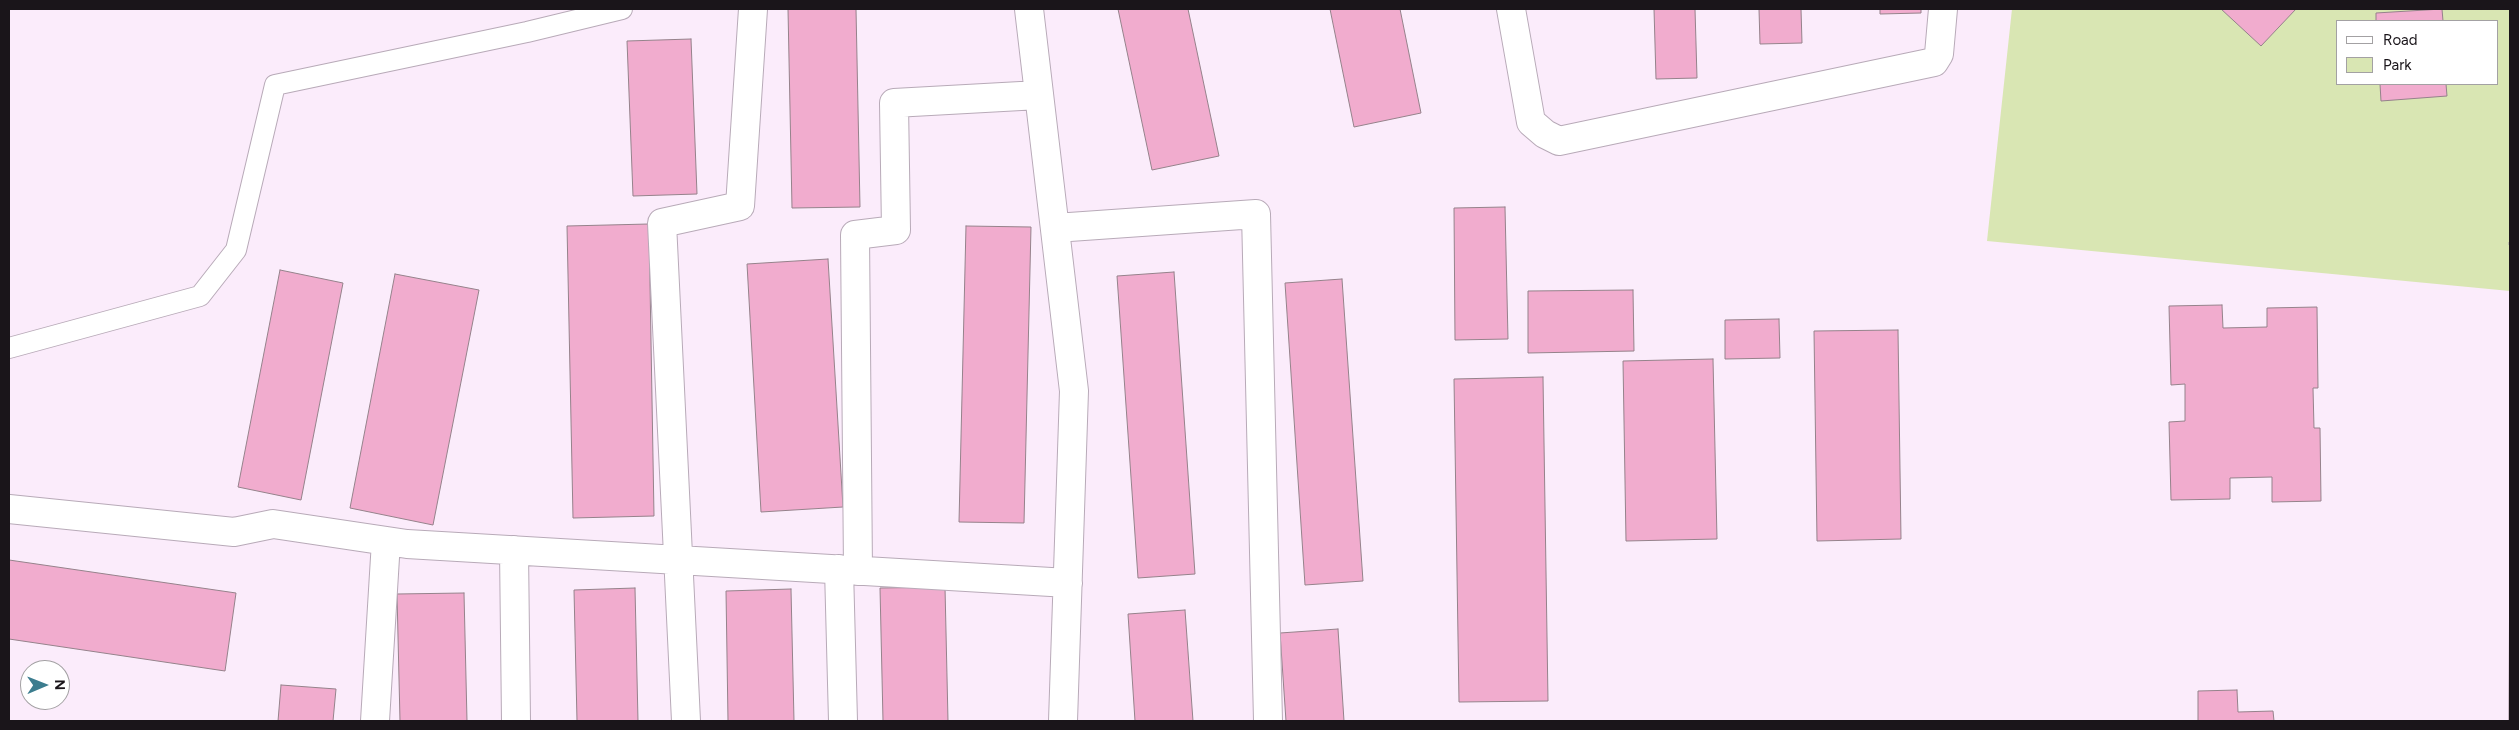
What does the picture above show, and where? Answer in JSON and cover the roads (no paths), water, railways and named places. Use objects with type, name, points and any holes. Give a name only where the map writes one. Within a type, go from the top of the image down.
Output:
[{"type":"street","points":[[686,721],[662,223],[740,206],[753,9]]},
{"type":"street","points":[[1029,9],[1074,392],[1063,721]]},
{"type":"street","points":[[1511,9],[1531,122],[1545,134],[1559,141],[1934,62],[1939,54],[1943,9]]},
{"type":"street","points":[[843,721],[855,235],[896,230],[894,103],[1039,95]]},
{"type":"street","points":[[1055,228],[1256,214],[1268,721]]},
{"type":"street","points":[[9,509],[234,532],[273,524],[386,541],[1068,583]]},
{"type":"street","points":[[375,721],[386,541]]},
{"type":"street","points":[[514,550],[516,721]]},
{"type":"lane","points":[[9,348],[200,296],[236,250],[275,84],[527,32],[622,9]]}]
